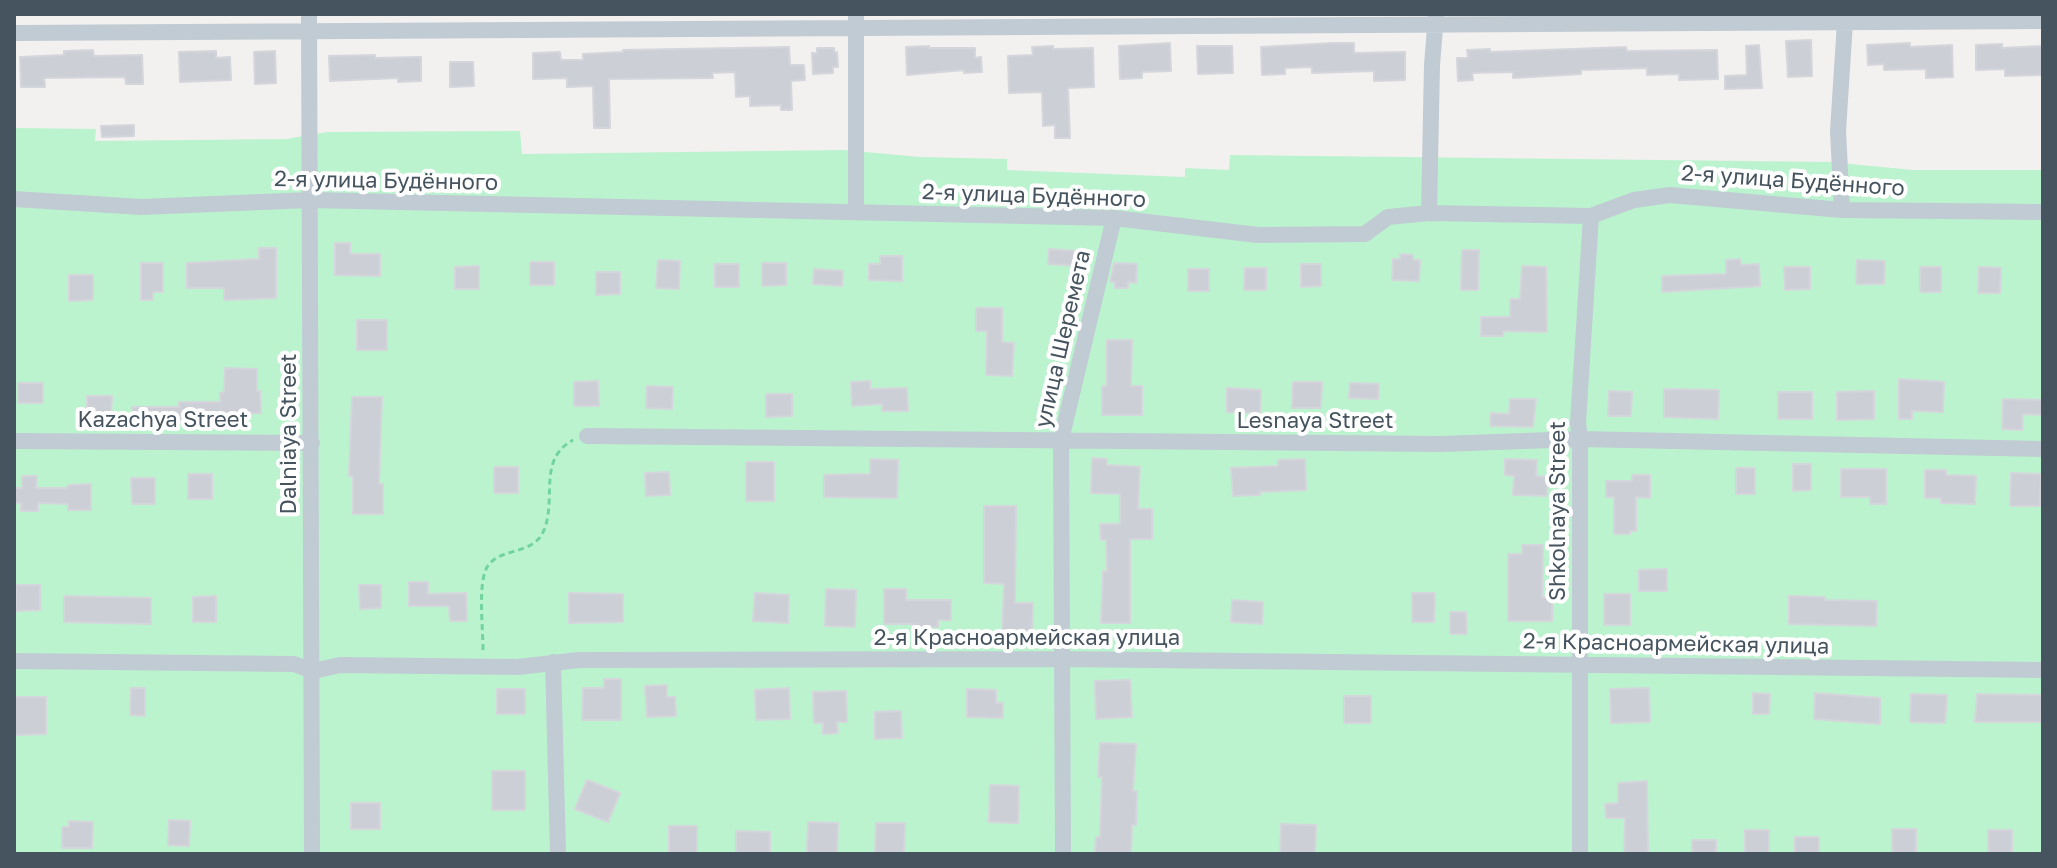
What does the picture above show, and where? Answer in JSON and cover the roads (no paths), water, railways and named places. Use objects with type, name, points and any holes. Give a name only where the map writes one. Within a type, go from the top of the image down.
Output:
[{"type":"street","points":[[1429,213],[1436,18]]},
{"type":"street","points":[[14,33],[309,22],[1436,18],[2043,21]]},
{"type":"street","points":[[1842,210],[1838,131],[1852,20]]},
{"type":"street","points":[[855,21],[856,211]]},
{"type":"street","name":"Dalniaya Street","points":[[309,22],[312,854]]},
{"type":"street","name":"2-я улица Будённого","points":[[14,199],[141,207],[310,200],[1114,218],[1258,235],[1365,234],[1388,217],[1429,213],[1591,216],[1634,200],[1670,195],[1842,210],[2043,212]]},
{"type":"street","name":"Shkolnaya Street","points":[[1580,854],[1578,423],[1591,216]]},
{"type":"street","name":"улица Шеремета","points":[[1063,854],[1061,440],[1114,218]]},
{"type":"street","name":"Lesnaya Street","points":[[587,436],[1441,444],[1580,439],[2043,449]]},
{"type":"street","name":"Kazachya Street","points":[[14,441],[312,443]]},
{"type":"street","name":"2-я Красноармейская улица","points":[[14,661],[294,664],[313,671],[340,665],[518,667],[595,659],[1062,659],[2043,670]]},
{"type":"street","points":[[553,662],[558,854]]}]
